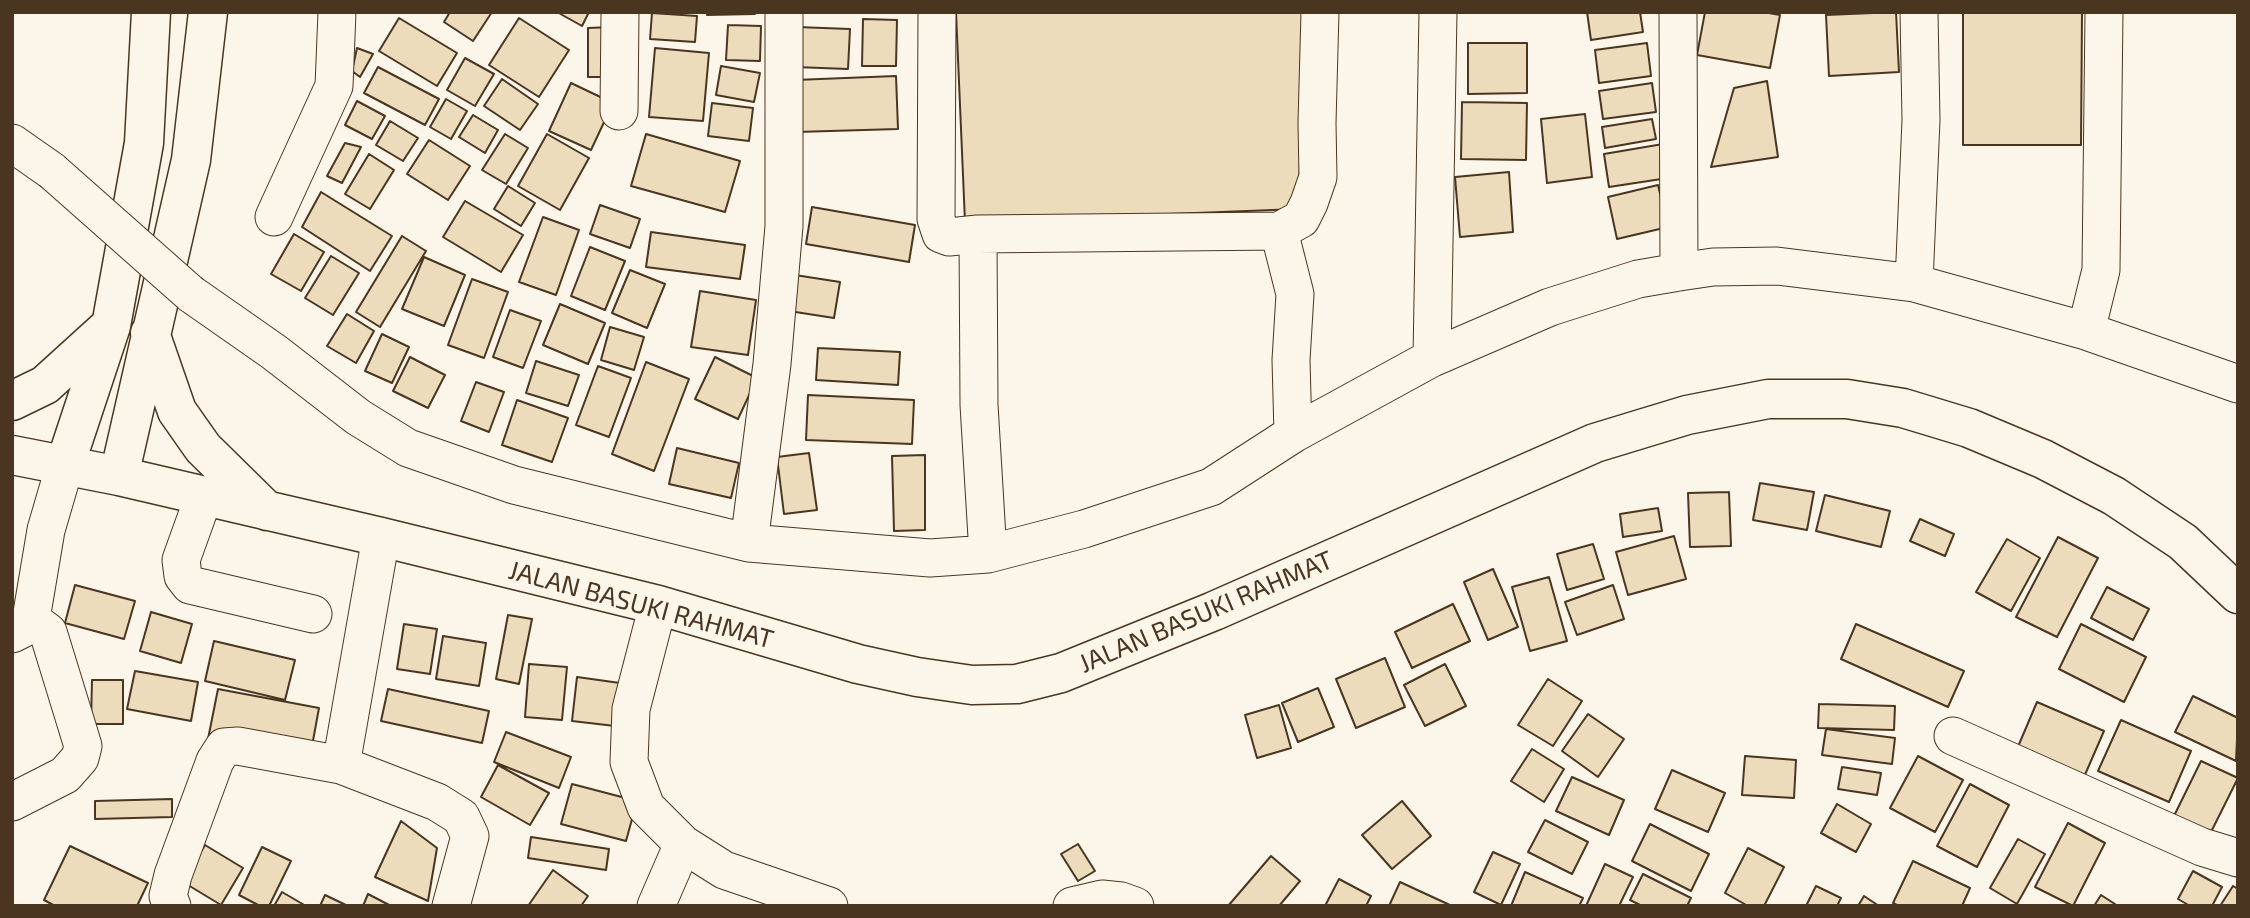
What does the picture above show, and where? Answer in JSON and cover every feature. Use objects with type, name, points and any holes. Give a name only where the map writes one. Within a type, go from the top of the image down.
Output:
[{"type":"highway","points":[[65,465],[111,326],[144,143],[151,12]]},
{"type":"highway","points":[[119,476],[191,160],[208,12]]},
{"type":"highway","points":[[12,401],[45,385],[111,326]]},
{"type":"highway","points":[[150,333],[177,411],[203,448],[267,511]]},
{"type":"highway","name":"JALAN BASUKI RAHMAT","points":[[12,455],[119,476],[658,605],[858,664],[972,685],[1017,684],[1061,673],[1214,611],[1595,443],[1687,415],[1768,399],[1847,399],[1903,408],[1969,428],[2043,459],[2114,496],[2183,542],[2238,594]]},
{"type":"street","points":[[274,217],[334,86],[337,12]]},
{"type":"street","points":[[619,111],[620,12]]},
{"type":"street","points":[[749,543],[772,364],[784,226],[784,12]]},
{"type":"street","points":[[937,12],[938,228],[940,234],[949,237],[978,234],[1279,231],[1300,219],[1318,177],[1320,12]]},
{"type":"street","points":[[1432,358],[1438,12]]},
{"type":"street","points":[[1678,12],[1679,272]]},
{"type":"street","points":[[1914,283],[1921,120],[1919,12]]},
{"type":"street","points":[[2085,331],[2101,270],[2104,12]]},
{"type":"street","points":[[12,143],[52,171],[191,294],[274,352],[358,417],[408,448],[514,485],[749,543],[930,558],[988,554],[1084,529],[1211,487],[1293,434],[1432,358],[1550,307],[1638,279],[1713,267],[1777,267],[1914,283],[2085,331],[2238,384]]},
{"type":"street","points":[[1279,231],[1294,294],[1291,360],[1293,434]]},
{"type":"street","points":[[978,234],[979,405],[988,554]]},
{"type":"street","points":[[12,802],[65,775],[80,758],[83,746],[48,632],[40,626],[21,629],[65,465]]},
{"type":"street","points":[[204,496],[181,559],[183,576],[190,585],[313,614]]},
{"type":"street","points":[[341,765],[380,537]]},
{"type":"street","points":[[658,605],[631,709],[629,762],[646,807],[683,844],[724,870],[829,906]]},
{"type":"street","points":[[1953,736],[2202,847],[2238,858]]},
{"type":"street","points":[[172,906],[168,896],[173,875],[215,761],[224,747],[238,746],[341,765],[437,802],[461,817],[470,836],[452,905]]},
{"type":"street","points":[[656,906],[683,844]]},
{"type":"street","points":[[1072,906],[1102,899],[1135,906]]},
{"type":"building","points":[[450,12],[492,12],[473,41],[444,22]]},
{"type":"building","points":[[557,12],[589,12],[582,26]]},
{"type":"building","points":[[707,12],[755,12],[755,14],[707,15]]},
{"type":"building","points":[[956,12],[1307,12],[1298,209],[965,222]]},
{"type":"building","points":[[1587,12],[1640,12],[1643,32],[1591,40]]},
{"type":"building","points":[[1705,12],[1763,12],[1780,15],[1770,68],[1697,55]]},
{"type":"building","points":[[1896,12],[1899,72],[1829,76],[1826,15]]},
{"type":"building","points":[[1963,12],[2082,12],[2081,145],[1963,145]]},
{"type":"building","points":[[652,13],[697,16],[695,42],[650,39]]},
{"type":"building","points":[[399,18],[457,53],[437,86],[379,51]]},
{"type":"building","points":[[519,18],[569,50],[539,97],[489,65]]},
{"type":"building","points":[[863,19],[897,20],[896,66],[862,66]]},
{"type":"building","points":[[728,25],[761,26],[760,61],[726,60]]},
{"type":"building","points":[[613,27],[614,77],[588,77],[588,28]]},
{"type":"building","points":[[797,27],[850,29],[848,69],[795,67]]},
{"type":"building","points":[[1468,43],[1527,43],[1527,93],[1468,94]]},
{"type":"building","points":[[1647,43],[1651,76],[1599,83],[1595,50]]},
{"type":"building","points":[[357,48],[373,54],[360,77],[352,71]]},
{"type":"building","points":[[655,48],[709,53],[703,121],[649,117]]},
{"type":"building","points":[[465,58],[494,74],[475,106],[447,90]]},
{"type":"building","points":[[721,66],[760,73],[754,102],[716,95]]},
{"type":"building","points":[[378,67],[439,99],[425,125],[364,93]]},
{"type":"building","points":[[896,76],[898,129],[796,132],[795,80]]},
{"type":"building","points":[[502,79],[538,104],[520,130],[484,106]]},
{"type":"building","points":[[1767,81],[1778,157],[1711,167],[1734,88]]},
{"type":"building","points":[[571,83],[613,103],[591,150],[549,131]]},
{"type":"building","points":[[1652,83],[1656,112],[1603,119],[1599,91]]},
{"type":"building","points":[[446,99],[467,111],[451,139],[430,127]]},
{"type":"building","points":[[357,101],[385,116],[372,139],[345,125]]},
{"type":"building","points":[[1462,102],[1527,103],[1526,160],[1461,159]]},
{"type":"building","points":[[712,103],[753,108],[749,141],[708,136]]},
{"type":"building","points":[[1585,114],[1592,177],[1547,183],[1541,119]]},
{"type":"building","points":[[473,115],[498,130],[485,153],[459,137]]},
{"type":"building","points":[[1652,119],[1656,139],[1605,148],[1602,127]]},
{"type":"building","points":[[390,121],[418,138],[403,161],[376,145]]},
{"type":"building","points":[[505,134],[528,148],[506,184],[482,170]]},
{"type":"building","points":[[547,134],[589,158],[560,210],[518,186]]},
{"type":"building","points":[[646,134],[740,161],[725,212],[631,186]]},
{"type":"building","points":[[429,140],[470,166],[448,200],[407,174]]},
{"type":"building","points":[[345,143],[361,147],[342,183],[327,176]]},
{"type":"building","points":[[1663,144],[1668,178],[1609,187],[1604,154]]},
{"type":"building","points":[[369,154],[394,170],[370,209],[345,194]]},
{"type":"building","points":[[1509,172],[1513,232],[1460,237],[1455,177]]},
{"type":"building","points":[[1658,185],[1668,227],[1617,239],[1608,197]]},
{"type":"building","points":[[508,186],[535,203],[521,226],[494,209]]},
{"type":"building","points":[[321,192],[392,236],[370,271],[302,227]]},
{"type":"building","points":[[465,201],[523,235],[501,272],[443,237]]},
{"type":"building","points":[[600,205],[640,219],[630,248],[590,234]]},
{"type":"building","points":[[812,207],[915,225],[909,262],[806,244]]},
{"type":"building","points":[[543,217],[579,230],[556,295],[519,282]]},
{"type":"building","points":[[651,232],[745,245],[740,279],[646,267]]},
{"type":"building","points":[[294,234],[324,252],[301,291],[271,274]]},
{"type":"building","points":[[402,236],[426,251],[380,327],[356,312]]},
{"type":"building","points":[[590,247],[625,261],[605,310],[571,296]]},
{"type":"building","points":[[331,256],[359,273],[333,315],[305,298]]},
{"type":"building","points":[[424,257],[465,275],[444,326],[402,309]]},
{"type":"building","points":[[630,270],[665,284],[647,328],[612,313]]},
{"type":"building","points":[[795,275],[840,282],[834,318],[789,311]]},
{"type":"building","points":[[472,279],[508,292],[484,358],[448,345]]},
{"type":"building","points":[[700,291],[756,300],[748,355],[691,347]]},
{"type":"building","points":[[560,304],[605,323],[588,364],[543,345]]},
{"type":"building","points":[[510,310],[541,321],[523,368],[493,357]]},
{"type":"building","points":[[347,314],[374,331],[356,363],[327,346]]},
{"type":"building","points":[[610,327],[644,337],[634,370],[601,360]]},
{"type":"building","points":[[382,334],[409,347],[392,383],[365,371]]},
{"type":"building","points":[[818,348],[900,352],[898,385],[816,380]]},
{"type":"building","points":[[410,357],[445,375],[428,408],[393,391]]},
{"type":"building","points":[[715,357],[757,378],[738,419],[695,399]]},
{"type":"building","points":[[536,361],[579,375],[568,406],[526,393]]},
{"type":"building","points":[[646,362],[689,379],[654,471],[612,454]]},
{"type":"building","points":[[598,366],[631,378],[609,437],[576,425]]},
{"type":"building","points":[[476,382],[504,392],[489,432],[461,421]]},
{"type":"building","points":[[808,395],[914,400],[912,444],[806,440]]},
{"type":"building","points":[[517,400],[568,418],[552,462],[502,445]]},
{"type":"building","points":[[677,448],[739,463],[731,498],[669,484]]},
{"type":"building","points":[[809,453],[817,510],[784,514],[777,457]]},
{"type":"building","points":[[925,455],[925,530],[894,531],[892,456]]},
{"type":"building","points":[[1760,483],[1814,492],[1807,530],[1753,520]]},
{"type":"building","points":[[1729,492],[1731,546],[1690,547],[1688,493]]},
{"type":"building","points":[[1825,495],[1890,511],[1881,547],[1816,531]]},
{"type":"building","points":[[1658,508],[1662,531],[1623,537],[1620,514]]},
{"type":"building","points":[[1920,519],[1954,534],[1945,556],[1910,541]]},
{"type":"building","points":[[1674,536],[1686,579],[1628,595],[1616,552]]},
{"type":"building","points":[[2058,537],[2098,558],[2057,637],[2016,617]]},
{"type":"building","points":[[2007,539],[2040,558],[2011,611],[1976,592]]},
{"type":"building","points":[[1593,544],[1604,579],[1567,590],[1557,554]]},
{"type":"building","points":[[1493,569],[1518,627],[1488,640],[1464,582]]},
{"type":"building","points":[[1549,577],[1567,641],[1530,651],[1512,587]]},
{"type":"building","points":[[75,585],[135,601],[124,639],[65,623]]},
{"type":"building","points":[[1613,585],[1624,619],[1577,635],[1565,602]]},
{"type":"building","points":[[2107,587],[2149,609],[2133,640],[2091,618]]},
{"type":"building","points":[[1453,604],[1470,641],[1412,668],[1395,632]]},
{"type":"building","points":[[151,612],[192,624],[181,663],[140,651]]},
{"type":"building","points":[[508,615],[532,619],[519,684],[496,679]]},
{"type":"building","points":[[404,624],[437,629],[430,674],[397,669]]},
{"type":"building","points":[[1856,624],[1964,671],[1948,707],[1841,659]]},
{"type":"building","points":[[2081,624],[2146,657],[2124,702],[2059,669]]},
{"type":"building","points":[[443,636],[486,643],[479,686],[436,679]]},
{"type":"building","points":[[214,641],[295,660],[285,700],[205,681]]},
{"type":"building","points":[[1385,658],[1405,707],[1356,728],[1336,679]]},
{"type":"building","points":[[529,664],[567,667],[562,720],[525,717]]},
{"type":"building","points":[[1445,664],[1466,706],[1425,726],[1404,685]]},
{"type":"building","points":[[135,671],[198,682],[191,721],[127,709]]},
{"type":"building","points":[[577,677],[620,683],[615,726],[572,721]]},
{"type":"building","points":[[1548,679],[1582,701],[1553,746],[1518,725]]},
{"type":"building","points":[[92,680],[123,680],[123,724],[91,724]]},
{"type":"building","points":[[1318,688],[1334,727],[1298,742],[1282,703]]},
{"type":"building","points":[[218,689],[319,708],[310,757],[208,739]]},
{"type":"building","points":[[388,689],[489,711],[482,743],[381,721]]},
{"type":"building","points":[[2193,696],[2238,718],[2236,761],[2175,732]]},
{"type":"building","points":[[2037,702],[2104,731],[2084,777],[2017,749]]},
{"type":"building","points":[[1819,704],[1895,706],[1894,730],[1818,728]]},
{"type":"building","points":[[1279,705],[1291,748],[1257,758],[1245,715]]},
{"type":"building","points":[[1588,714],[1624,739],[1598,777],[1562,751]]},
{"type":"building","points":[[2121,720],[2191,751],[2169,802],[2098,771]]},
{"type":"building","points":[[1826,729],[1895,738],[1892,764],[1822,755]]},
{"type":"building","points":[[506,732],[571,757],[559,788],[494,762]]},
{"type":"building","points":[[1532,749],[1564,769],[1544,802],[1511,781]]},
{"type":"building","points":[[1745,756],[1796,760],[1794,798],[1742,795]]},
{"type":"building","points":[[1918,756],[1963,780],[1935,832],[1890,808]]},
{"type":"building","points":[[2201,761],[2238,778],[2209,836],[2173,818]]},
{"type":"building","points":[[498,765],[549,793],[530,825],[481,797]]},
{"type":"building","points":[[1842,767],[1881,773],[1877,795],[1838,789]]},
{"type":"building","points":[[1672,770],[1725,793],[1708,832],[1655,809]]},
{"type":"building","points":[[1572,777],[1624,800],[1609,835],[1556,811]]},
{"type":"building","points":[[572,784],[637,801],[626,841],[561,824]]},
{"type":"building","points":[[1970,784],[2009,805],[1977,867],[1937,846]]},
{"type":"building","points":[[172,799],[172,817],[95,819],[95,801]]},
{"type":"building","points":[[1402,801],[1431,836],[1392,869],[1362,835]]},
{"type":"building","points":[[1837,804],[1871,824],[1856,852],[1821,833]]},
{"type":"building","points":[[1545,820],[1588,842],[1572,874],[1528,852]]},
{"type":"building","points":[[401,821],[437,848],[428,901],[375,877]]},
{"type":"building","points":[[2068,823],[2105,843],[2073,906],[2035,887]]},
{"type":"building","points":[[1650,824],[1709,854],[1691,891],[1632,861]]},
{"type":"building","points":[[531,837],[609,849],[606,870],[528,858]]},
{"type":"building","points":[[2018,839],[2045,854],[2017,904],[1990,888]]},
{"type":"building","points":[[1078,844],[1095,871],[1078,881],[1061,854]]},
{"type":"building","points":[[205,845],[243,868],[221,905],[183,882]]},
{"type":"building","points":[[70,846],[148,883],[137,906],[55,906],[44,900]]},
{"type":"building","points":[[262,847],[291,861],[269,906],[260,906],[239,895]]},
{"type":"building","points":[[1748,848],[1784,867],[1764,906],[1748,906],[1725,893]]},
{"type":"building","points":[[1493,852],[1520,864],[1501,905],[1474,892]]},
{"type":"building","points":[[1271,856],[1300,881],[1279,906],[1228,906]]},
{"type":"building","points":[[1913,861],[1970,888],[1962,906],[1899,906],[1893,903]]},
{"type":"building","points":[[1605,864],[1633,877],[1619,906],[1586,906]]},
{"type":"building","points":[[553,870],[588,896],[581,906],[528,906]]},
{"type":"building","points":[[2193,871],[2222,887],[2212,906],[2190,906],[2178,899]]},
{"type":"building","points":[[1525,872],[1583,898],[1579,906],[1511,906]]},
{"type":"building","points":[[1643,874],[1691,898],[1687,906],[1642,906],[1630,900]]},
{"type":"building","points":[[1339,879],[1371,896],[1366,906],[1325,906]]},
{"type":"building","points":[[1400,882],[1452,906],[1389,906]]},
{"type":"building","points":[[1816,886],[1841,898],[1837,906],[1806,906]]},
{"type":"building","points":[[2233,886],[2238,889],[2238,906],[2220,906]]},
{"type":"building","points":[[282,892],[306,906],[274,906]]},
{"type":"building","points":[[368,894],[391,906],[363,906]]},
{"type":"building","points":[[325,895],[348,906],[320,906]]},
{"type":"building","points":[[2101,895],[2118,906],[2094,906]]},
{"type":"building","points":[[1864,896],[1879,906],[1858,906]]}]
